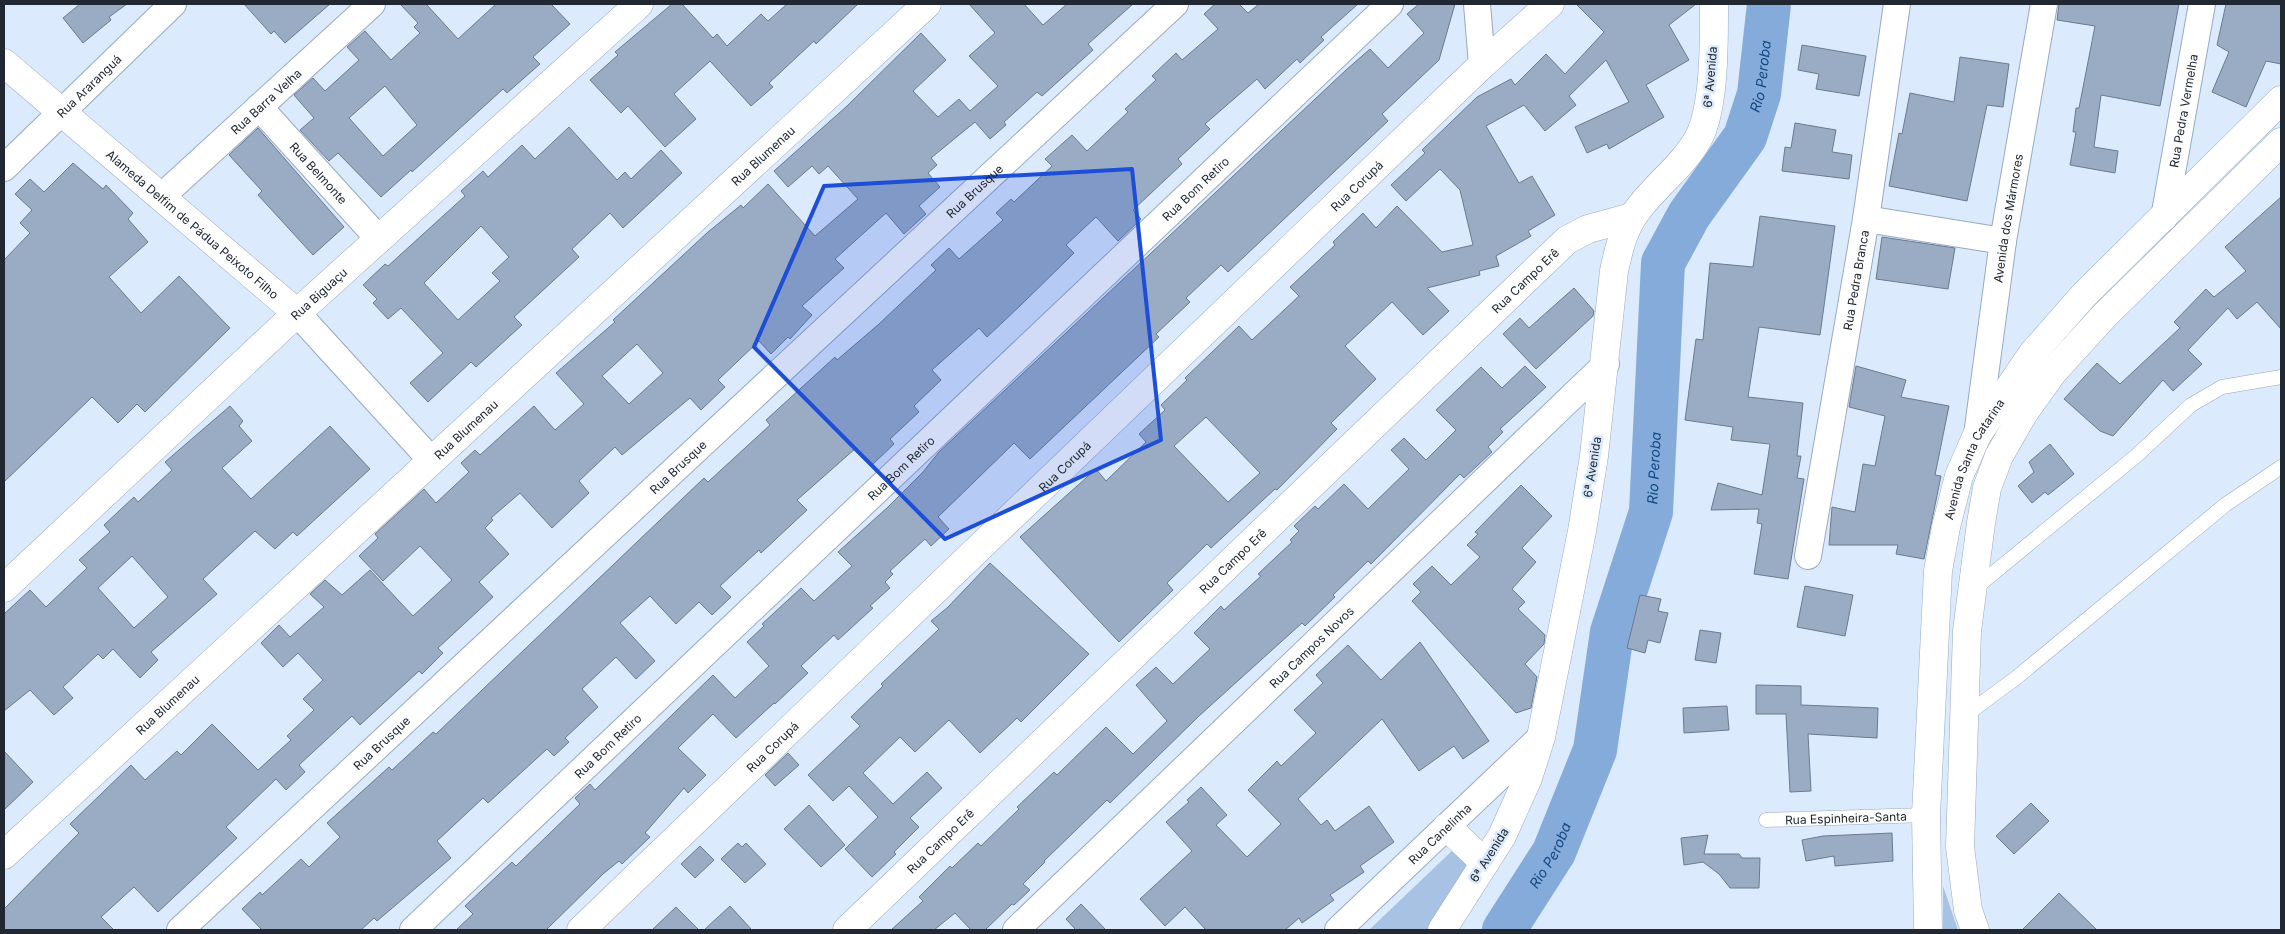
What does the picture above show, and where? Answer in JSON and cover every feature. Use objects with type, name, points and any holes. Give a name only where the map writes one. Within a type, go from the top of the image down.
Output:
[{"type":"street","name":"Rua Araranguá","points":[[4,168],[173,4]]},
{"type":"street","name":"Rua Barra Velha","points":[[161,197],[372,4]]},
{"type":"street","name":"Rua Biguaçu","points":[[4,588],[297,313],[639,4]]},
{"type":"street","name":"Rua Blumenau","points":[[4,856],[927,4]]},
{"type":"street","name":"Rua Brusque","points":[[180,930],[1175,4]]},
{"type":"street","name":"Rua Bom Retiro","points":[[413,930],[1390,4]]},
{"type":"street","points":[[1477,4],[1482,65]]},
{"type":"street","name":"Rua Corupá","points":[[581,930],[1482,65],[1550,4]]},
{"type":"street","name":"6ª Avenida","points":[[1442,930],[1502,836],[1516,807],[1541,737],[1582,532],[1606,364],[1614,272],[1619,246],[1632,217],[1698,139],[1706,118],[1710,88],[1714,4]]},
{"type":"street","name":"Rua Pedra Branca","points":[[1808,556],[1866,219],[1897,4]]},
{"type":"street","name":"Avenida dos Mármores","points":[[1976,434],[2003,241],[2044,4]]},
{"type":"street","name":"Rua Pedra Vermelha","points":[[2164,218],[2202,4]]},
{"type":"street","name":"Alameda Delfim de Pádua Peixoto Filho","points":[[4,63],[297,313],[432,461]]},
{"type":"street","name":"Avenida Santa Catarina","points":[[1928,930],[1926,816],[1938,570],[1946,527],[1959,476],[1976,434],[2032,353],[2084,295],[2164,218],[2281,100]]},
{"type":"street","name":"Rua Belmonte","points":[[259,107],[378,239]]},
{"type":"street","name":"Avenida Santa Catarina","points":[[1975,930],[1966,902],[1960,847],[1963,718],[1970,593],[1988,488],[1998,456],[2023,414],[2053,372],[2105,315],[2281,142]]},
{"type":"street","name":"Rua Campo Erê","points":[[847,930],[1567,240],[1588,229],[1632,217]]},
{"type":"street","points":[[1866,219],[2003,241]]},
{"type":"street","name":"Rua Campos Novos","points":[[1016,930],[1606,364]]},
{"type":"street","name":"Rua Canelinha","points":[[1338,930],[1541,737]]},
{"type":"street","points":[[1447,827],[1485,863]]},
{"type":"lane","points":[[1970,593],[2136,456],[2191,404],[2222,387],[2281,377]]},
{"type":"lane","points":[[1963,718],[2016,678],[2225,505],[2281,466]]},
{"type":"lane","name":"Rua Espinheira-Santa","points":[[1766,820],[1926,816]]},
{"type":"highlighted area","points":[[1132,169],[1161,440],[945,539],[754,347],[824,186]]},
{"type":"shaded area","points":[[1456,847],[1474,860],[1429,930],[1369,930]]},
{"type":"shaded area","points":[[1943,886],[1958,930],[1943,930]]},
{"type":"building","points":[[80,4],[127,4],[109,17],[111,20],[83,43],[63,18]]},
{"type":"building","points":[[244,4],[330,4],[285,43],[274,31],[271,34]]},
{"type":"building","points":[[400,4],[426,4],[458,39],[496,4],[551,4],[570,24],[533,57],[540,64],[507,93],[503,89],[412,172],[411,170],[381,197],[338,153],[329,161],[300,130],[314,118],[294,95],[313,78],[325,91],[359,60],[347,47],[365,31],[391,60],[420,33],[414,27],[418,23]],"holes":[[[385,86],[417,125],[383,156],[349,118]]]},
{"type":"building","points":[[672,4],[682,4],[713,38],[717,34],[727,46],[761,14],[768,21],[787,4],[858,4],[816,44],[814,41],[769,83],[773,87],[751,106],[710,61],[674,94],[696,119],[665,147],[628,106],[621,113],[590,80],[618,55],[615,52]]},
{"type":"building","points":[[969,4],[1024,4],[1043,25],[1067,4],[1133,4],[1088,44],[1093,50],[1042,96],[1037,92],[1004,122],[1006,125],[990,139],[975,122],[931,158],[937,165],[928,173],[940,187],[919,206],[926,214],[904,234],[886,213],[835,259],[844,268],[802,306],[812,315],[790,339],[788,337],[771,354],[759,341],[718,380],[725,387],[701,410],[690,398],[622,455],[615,447],[579,481],[589,493],[552,528],[520,493],[491,518],[493,520],[485,528],[509,554],[479,582],[493,597],[438,648],[443,653],[422,674],[419,671],[360,725],[352,716],[299,765],[305,772],[286,790],[276,779],[226,827],[237,838],[158,912],[134,887],[101,917],[114,930],[4,930],[4,909],[79,833],[70,824],[131,765],[145,780],[177,751],[181,755],[212,724],[258,770],[291,740],[287,736],[314,710],[303,699],[323,680],[298,653],[283,667],[261,643],[279,625],[290,637],[324,607],[310,594],[325,580],[342,595],[370,570],[413,616],[452,580],[420,546],[383,581],[359,556],[378,538],[375,534],[424,489],[436,503],[469,472],[461,463],[475,450],[480,455],[534,406],[555,430],[584,404],[556,373],[615,322],[613,320],[708,232],[741,205],[743,208],[768,184],[815,236],[858,199],[828,166],[819,174],[812,166],[788,187],[774,171],[847,106],[921,33],[946,60],[913,91],[938,117],[959,99],[970,111],[998,86],[969,56],[995,33]],"holes":[[[637,344],[663,373],[629,404],[602,376]]]},
{"type":"building","points":[[1215,4],[1239,4],[1248,13],[1259,4],[1358,4],[1321,37],[1324,40],[1300,63],[1297,59],[1265,89],[1257,79],[1205,124],[1210,129],[1178,159],[1182,164],[1133,210],[1141,219],[1118,241],[1096,217],[1066,245],[1074,253],[987,337],[979,328],[932,370],[941,380],[914,406],[919,412],[890,439],[894,444],[872,465],[856,448],[797,500],[807,510],[761,553],[759,550],[720,586],[731,597],[712,615],[699,602],[676,624],[650,596],[620,623],[655,661],[636,679],[616,657],[582,689],[598,707],[565,738],[569,742],[554,756],[547,749],[488,803],[483,798],[437,841],[451,858],[377,921],[374,918],[361,930],[262,930],[242,909],[260,892],[262,895],[301,859],[309,867],[340,837],[327,823],[389,767],[392,770],[433,732],[436,734],[704,478],[708,482],[770,425],[766,420],[835,357],[837,360],[879,324],[936,270],[931,265],[949,248],[959,259],[1003,220],[996,213],[1011,199],[1014,202],[1052,166],[1045,159],[1072,135],[1087,151],[1128,112],[1125,109],[1156,80],[1152,76],[1176,53],[1182,60],[1218,29],[1204,14]]},
{"type":"building","points":[[1419,4],[1455,4],[1439,60],[1382,114],[1388,121],[1228,272],[1221,265],[1186,298],[1190,302],[1156,334],[1159,337],[1030,459],[1014,443],[938,517],[949,529],[931,546],[925,539],[890,571],[893,574],[885,582],[890,588],[870,606],[873,608],[838,640],[834,635],[801,666],[808,673],[775,704],[736,738],[713,714],[678,748],[706,775],[688,793],[684,788],[645,833],[650,837],[622,864],[619,861],[603,874],[546,930],[456,930],[473,914],[465,906],[512,862],[516,866],[580,804],[575,798],[590,784],[595,790],[713,675],[735,698],[769,666],[747,642],[764,626],[762,624],[801,588],[814,601],[852,566],[838,552],[888,507],[923,472],[939,452],[1346,70],[1370,49],[1388,68],[1424,33],[1407,14]]},
{"type":"building","points":[[1576,4],[1696,4],[1669,25],[1689,60],[1646,85],[1664,117],[1609,149],[1607,144],[1587,153],[1575,127],[1629,102],[1606,60],[1569,96],[1576,105],[1545,131],[1524,105],[1486,126],[1519,183],[1532,176],[1555,215],[1528,231],[1531,236],[1496,256],[1499,266],[1479,271],[1480,275],[1427,288],[1449,311],[1423,335],[1392,302],[1345,346],[1376,379],[1331,423],[1337,429],[1277,490],[1275,489],[1211,548],[1207,544],[1167,583],[1173,590],[1119,642],[1020,537],[1096,469],[1106,481],[1146,442],[1139,434],[1165,410],[1161,405],[1187,380],[1185,378],[1239,326],[1252,340],[1299,296],[1290,287],[1335,245],[1333,242],[1363,213],[1376,228],[1397,206],[1442,252],[1473,245],[1460,190],[1440,169],[1406,201],[1391,185],[1425,153],[1422,150],[1477,97],[1511,79],[1515,85],[1546,54],[1565,74],[1604,32]],"holes":[[[1206,417],[1260,473],[1228,502],[1174,446]]]},
{"type":"building","points":[[2059,4],[2179,4],[2160,106],[2101,95],[2094,147],[2118,151],[2115,173],[2070,165],[2076,132],[2073,132],[2076,108],[2079,108],[2095,26],[2057,20]]},
{"type":"building","points":[[2226,4],[2281,4],[2281,64],[2266,61],[2246,107],[2212,92],[2229,52],[2217,45]]},
{"type":"building","points":[[1802,45],[1866,56],[1859,96],[1816,89],[1819,74],[1798,70]]},
{"type":"building","points":[[1960,57],[2009,64],[2003,107],[1987,105],[1967,201],[1889,186],[1899,133],[1902,134],[1910,93],[1954,102]]},
{"type":"building","points":[[1795,123],[1836,130],[1832,152],[1852,155],[1849,179],[1782,171],[1785,147],[1791,148]]},
{"type":"building","points":[[569,127],[617,180],[625,172],[631,179],[661,150],[682,173],[623,228],[610,213],[572,249],[579,257],[514,317],[522,325],[476,367],[471,362],[428,402],[410,383],[443,353],[401,308],[388,319],[373,303],[377,299],[363,285],[385,264],[388,266],[465,196],[461,191],[483,171],[488,177],[522,145],[535,159]],"holes":[[[481,226],[509,257],[492,273],[500,281],[458,320],[424,283]]]},
{"type":"building","points":[[258,128],[344,227],[313,255],[258,195],[262,191],[229,155]]},
{"type":"building","points":[[73,163],[103,189],[106,185],[133,213],[128,219],[148,242],[109,277],[141,313],[179,276],[230,328],[145,412],[137,404],[118,423],[92,397],[4,482],[4,260],[30,233],[20,223],[32,210],[15,194],[30,179],[44,192]]},
{"type":"building","points":[[2281,197],[2281,329],[2257,302],[2237,319],[2228,308],[2188,350],[2202,364],[2173,391],[2163,380],[2113,436],[2100,431],[2064,399],[2097,363],[2120,384],[2180,328],[2174,322],[2206,289],[2214,297],[2246,271],[2225,247]]},
{"type":"building","points":[[1760,216],[1835,226],[1820,335],[1759,327],[1748,397],[1803,403],[1797,456],[1801,456],[1797,478],[1804,479],[1788,579],[1754,574],[1762,524],[1757,523],[1759,509],[1711,510],[1718,483],[1762,495],[1770,444],[1731,440],[1733,427],[1685,420],[1696,339],[1703,340],[1710,263],[1753,267]]},
{"type":"building","points":[[1882,237],[1955,248],[1948,289],[1876,279]]},
{"type":"building","points":[[1574,288],[1594,311],[1593,316],[1536,369],[1503,334],[1520,318],[1529,328]]},
{"type":"building","points":[[1525,366],[1546,387],[1500,429],[1503,432],[1488,447],[1492,452],[1464,478],[1460,474],[1371,564],[1368,561],[1333,595],[1335,597],[1305,626],[1302,623],[1199,716],[1110,803],[1107,800],[1023,884],[1030,890],[1014,905],[1012,904],[985,930],[971,930],[955,913],[934,930],[891,930],[923,901],[919,897],[950,866],[952,868],[978,843],[981,846],[1019,809],[1017,807],[1054,772],[1057,775],[1106,727],[1133,754],[1167,721],[1136,685],[1156,667],[1173,684],[1210,649],[1194,633],[1221,606],[1224,610],[1261,576],[1258,574],[1292,542],[1290,540],[1299,531],[1294,526],[1315,506],[1318,509],[1344,484],[1368,509],[1409,469],[1391,450],[1404,438],[1426,460],[1456,430],[1436,410],[1481,367],[1502,388]]},
{"type":"building","points":[[1856,366],[1906,380],[1901,397],[1949,406],[1935,475],[1941,476],[1924,559],[1896,554],[1898,545],[1829,545],[1832,507],[1855,512],[1863,464],[1875,466],[1885,416],[1849,407]]},
{"type":"building","points":[[230,406],[243,421],[239,426],[252,441],[222,468],[251,499],[330,426],[370,469],[297,536],[293,532],[275,549],[255,531],[203,579],[217,594],[151,652],[158,660],[140,678],[113,649],[103,659],[98,654],[63,687],[73,698],[54,715],[30,690],[4,711],[4,614],[30,590],[46,607],[87,568],[79,560],[110,532],[104,525],[134,497],[138,502],[172,470],[165,462]],"holes":[[[132,556],[168,597],[134,628],[98,588]]]},
{"type":"building","points":[[2050,444],[2074,474],[2048,495],[2045,492],[2032,503],[2018,486],[2034,472],[2029,462]]},
{"type":"building","points":[[1521,485],[1552,516],[1522,548],[1536,562],[1512,589],[1525,602],[1518,609],[1545,635],[1544,644],[1525,664],[1537,677],[1531,708],[1516,713],[1412,601],[1421,592],[1413,584],[1432,566],[1451,585],[1480,557],[1467,545],[1478,534],[1475,532]]},
{"type":"building","points":[[990,563],[1089,654],[1021,722],[1017,718],[980,753],[949,720],[915,752],[900,737],[863,773],[893,804],[927,772],[942,788],[910,818],[919,827],[894,852],[896,854],[872,877],[845,849],[878,817],[849,786],[833,801],[808,775],[860,726],[851,717],[883,686],[881,684],[939,629],[931,621],[947,608]]},
{"type":"building","points":[[1805,586],[1853,595],[1845,636],[1797,627]]},
{"type":"building","points":[[1640,595],[1661,599],[1658,611],[1668,613],[1660,643],[1648,640],[1645,653],[1627,648]]},
{"type":"building","points":[[1700,630],[1721,633],[1716,663],[1695,660]]},
{"type":"building","points":[[1420,642],[1489,741],[1463,759],[1454,746],[1419,771],[1382,719],[1298,799],[1321,825],[1327,820],[1335,831],[1369,806],[1394,842],[1360,866],[1364,872],[1330,895],[1334,900],[1302,923],[1299,918],[1285,930],[1206,930],[1185,907],[1165,926],[1140,899],[1192,851],[1166,822],[1189,802],[1187,800],[1201,787],[1227,815],[1216,825],[1247,857],[1281,824],[1248,790],[1277,761],[1281,766],[1316,733],[1294,710],[1323,683],[1316,675],[1348,645],[1381,680]]},
{"type":"building","points":[[1756,685],[1801,686],[1801,705],[1878,708],[1877,738],[1808,734],[1811,791],[1790,792],[1786,714],[1756,714]]},
{"type":"building","points":[[1727,706],[1729,730],[1684,733],[1683,708]]},
{"type":"building","points":[[4,751],[33,782],[4,810]]},
{"type":"building","points":[[788,753],[799,765],[775,786],[765,775]]},
{"type":"building","points":[[2031,803],[2049,821],[2014,854],[1996,836]]},
{"type":"building","points":[[809,805],[845,845],[821,867],[784,829]]},
{"type":"building","points":[[1892,833],[1893,861],[1835,866],[1834,856],[1806,861],[1802,840],[1823,836]]},
{"type":"building","points":[[1708,835],[1704,854],[1739,854],[1742,858],[1760,858],[1759,888],[1730,888],[1719,874],[1703,862],[1684,865],[1681,838]]},
{"type":"building","points":[[738,843],[742,847],[746,843],[766,864],[745,883],[721,859]]},
{"type":"building","points":[[700,846],[714,860],[695,878],[681,864]]},
{"type":"building","points":[[2059,893],[2097,930],[2022,930]]},
{"type":"building","points":[[1081,904],[1106,930],[1076,930],[1066,919]]},
{"type":"building","points":[[730,906],[752,930],[704,930]]},
{"type":"building","points":[[676,907],[699,930],[652,930]]},
{"type":"waterway","name":"Rio Peroba","points":[[1504,930],[1554,852],[1595,750],[1612,632],[1651,512],[1663,263],[1689,215],[1745,137],[1759,94],[1769,4]]}]
